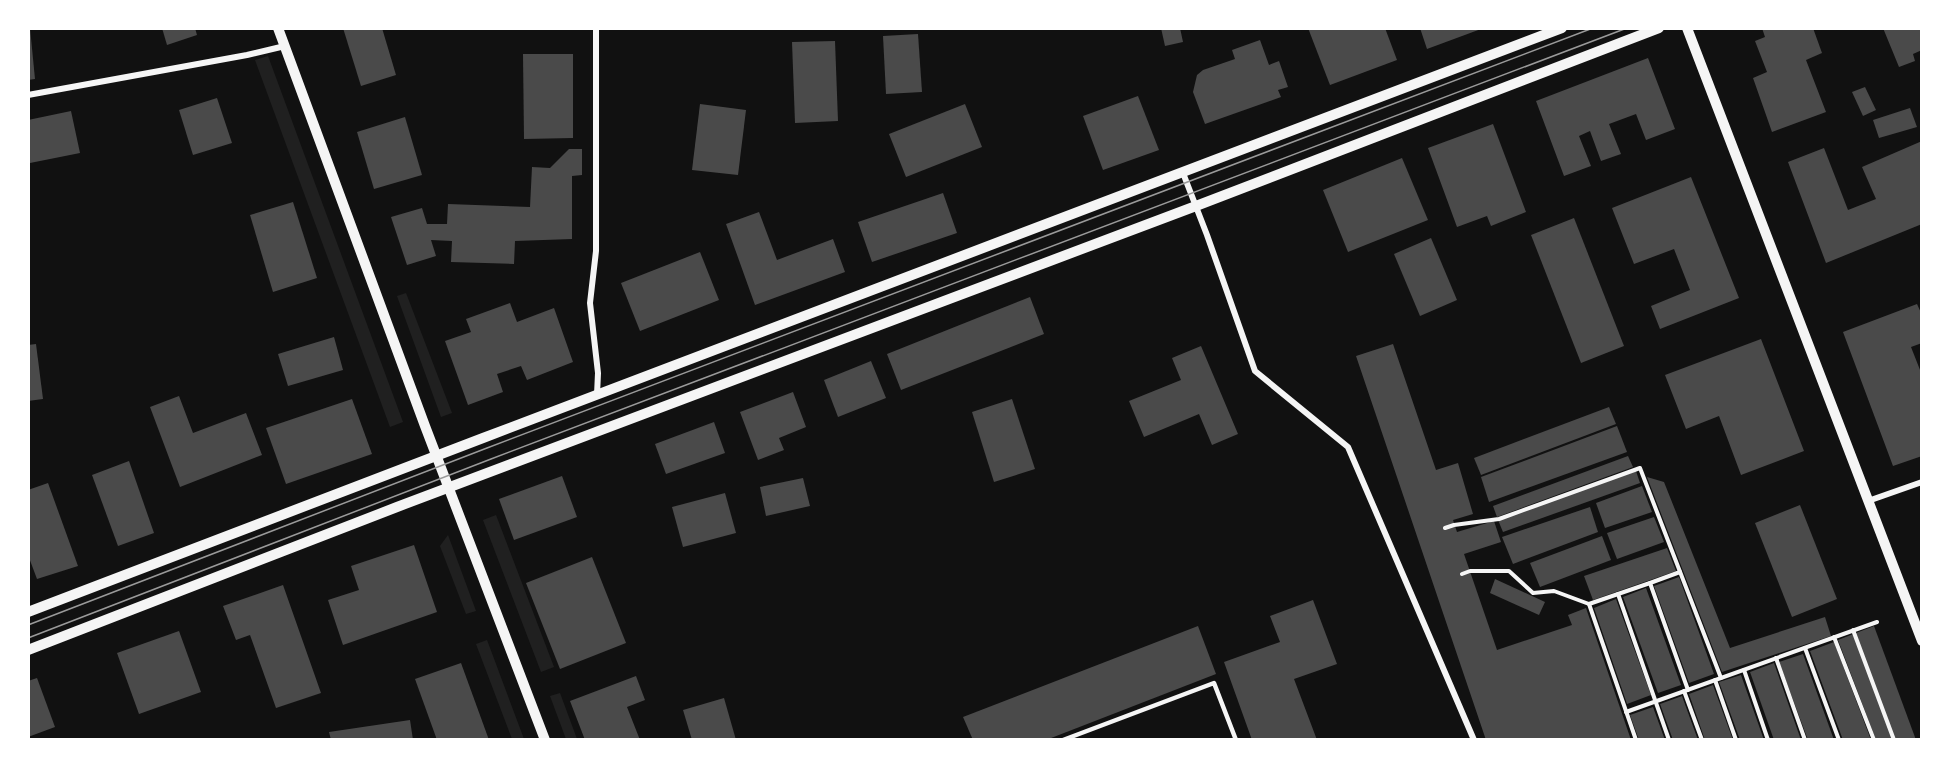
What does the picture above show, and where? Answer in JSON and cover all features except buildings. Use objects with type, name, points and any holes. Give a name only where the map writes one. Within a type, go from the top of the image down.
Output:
[{"type":"street","points":[[278,28],[436,456],[545,740]]},
{"type":"street","points":[[596,28],[596,251],[590,303],[598,373],[597,395]]},
{"type":"street","points":[[28,612],[1562,28]]},
{"type":"street","points":[[28,650],[1659,28]]},
{"type":"street","points":[[1687,28],[1922,641]]},
{"type":"street","points":[[28,95],[285,46]]},
{"type":"street","points":[[1183,173],[1255,372],[1348,447],[1474,740]]},
{"type":"street","points":[[1868,501],[1922,482]]},
{"type":"lane","points":[[1063,740],[1214,683],[1236,740]]},
{"type":"path","points":[[1445,528],[1499,519],[1640,468],[1721,678]]},
{"type":"path","points":[[1462,574],[1470,571],[1509,571],[1533,593],[1554,591],[1589,604],[1680,572]]},
{"type":"path","points":[[1650,583],[1702,740]]},
{"type":"path","points":[[1618,594],[1669,740]]},
{"type":"path","points":[[1589,604],[1636,740]]},
{"type":"path","points":[[1626,712],[1877,622]]},
{"type":"path","points":[[1853,630],[1894,740]]},
{"type":"path","points":[[1834,637],[1874,740]]},
{"type":"path","points":[[1805,648],[1839,740]]},
{"type":"path","points":[[1776,658],[1805,740]]},
{"type":"path","points":[[1744,670],[1768,740]]},
{"type":"path","points":[[1715,680],[1736,740]]},
{"type":"shaded area","points":[[268,56],[403,422],[390,427],[255,60]]},
{"type":"shaded area","points":[[406,293],[452,413],[441,417],[397,296]]},
{"type":"shaded area","points":[[496,515],[554,667],[541,672],[483,520]]},
{"type":"shaded area","points":[[448,535],[476,611],[466,614],[440,546]]},
{"type":"shaded area","points":[[487,640],[524,739],[512,739],[476,644]]},
{"type":"shaded area","points":[[560,693],[577,739],[566,739],[550,696]]},
{"type":"tram line","points":[[28,625],[1593,28]]},
{"type":"tram line","points":[[28,638],[491,459],[1627,28]]}]
